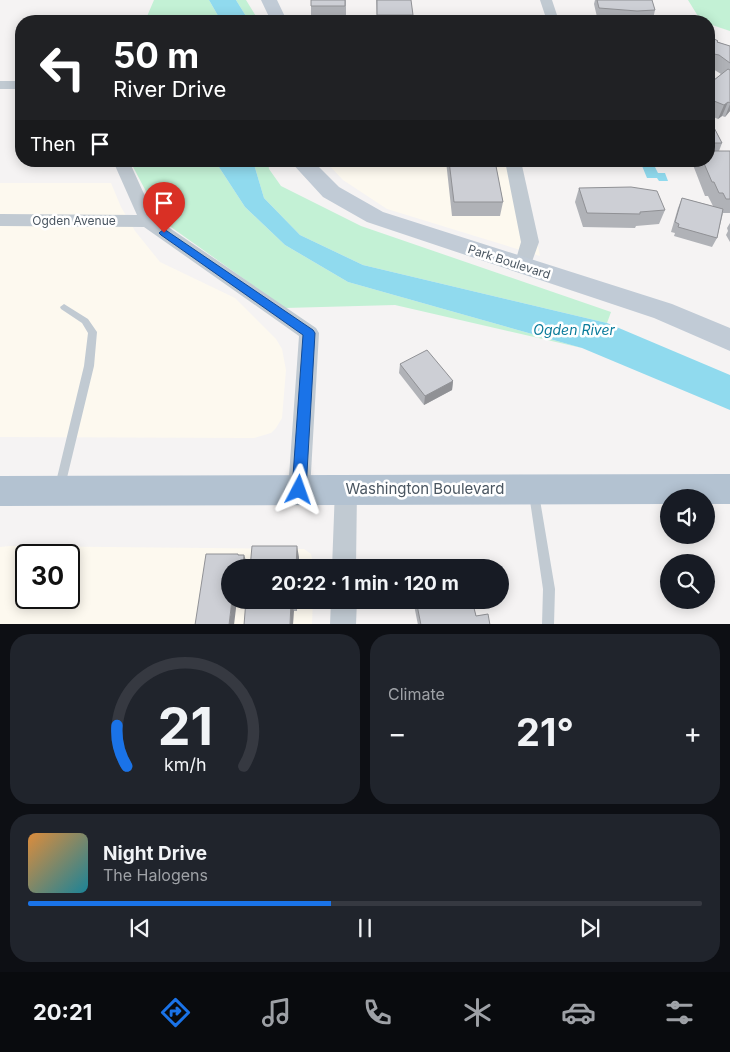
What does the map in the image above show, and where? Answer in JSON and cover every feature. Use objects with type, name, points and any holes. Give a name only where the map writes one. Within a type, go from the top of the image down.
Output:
[{"type":"main road","name":"Washington Boulevard","points":[[0,491],[730,489]]},
{"type":"street","points":[[269,0],[276,15]]},
{"type":"street","points":[[546,0],[551,15]]},
{"type":"street","points":[[0,85],[15,85]]},
{"type":"street","points":[[124,167],[148,221],[309,333],[299,490]]},
{"type":"street","name":"Park Boulevard","points":[[307,167],[331,192],[374,217],[663,311],[730,340]]},
{"type":"street","points":[[514,167],[530,242],[523,266]]},
{"type":"street","name":"Ogden Avenue","points":[[0,220],[148,221]]},
{"type":"street","points":[[344,559],[346,490]]},
{"type":"street","points":[[343,624],[344,609]]},
{"type":"lane","points":[[59,491],[89,366],[93,332],[85,321],[64,307]]},
{"type":"lane","points":[[533,489],[549,589],[548,624]]},
{"type":"shaded area","points":[[331,167],[522,167],[540,256],[387,209],[343,180]]},
{"type":"shaded area","points":[[0,183],[111,183],[121,207],[135,231],[160,262],[235,298],[276,339],[282,349],[286,370],[282,418],[276,428],[271,433],[254,438],[0,437]]},
{"type":"shaded area","points":[[15,546],[15,609],[80,609],[80,547],[304,549],[311,554],[312,559],[221,559],[221,609],[313,609],[312,624],[0,624],[0,547]]},
{"type":"green space","points":[[154,0],[209,0],[218,15],[148,15]]},
{"type":"green space","points":[[236,0],[246,0],[255,15],[245,15]]},
{"type":"green space","points":[[688,0],[730,0],[730,31],[715,26],[715,15],[697,15]]},
{"type":"green space","points":[[133,167],[219,167],[245,207],[285,245],[348,282],[582,348],[395,305],[285,308],[161,220]]},
{"type":"green space","points":[[255,167],[269,167],[281,186],[361,226],[611,312],[607,323],[363,265],[300,235],[264,198]]},
{"type":"water","points":[[209,0],[236,0],[245,15],[218,15]]},
{"type":"water","name":"Ogden River","points":[[219,167],[255,167],[264,198],[300,235],[363,265],[607,323],[730,375],[730,410],[582,348],[348,282],[285,245],[245,207]]},
{"type":"water","points":[[642,167],[655,167],[658,173],[665,173],[668,181],[659,181],[657,178],[647,178]]},
{"type":"building","points":[[311,0],[345,0],[345,6],[311,6]]},
{"type":"building","points":[[377,0],[411,0],[413,15],[377,15]]},
{"type":"building","points":[[597,0],[652,0],[655,10],[637,11],[599,8]]},
{"type":"building","points":[[715,39],[717,42],[730,46],[730,63],[715,54]]},
{"type":"building","points":[[728,69],[730,70],[730,103],[728,102],[724,105],[715,101],[715,79]]},
{"type":"building","points":[[715,130],[722,143],[715,143]]},
{"type":"building","points":[[715,151],[730,151],[730,199],[726,199],[723,193],[719,193],[714,182],[712,182],[706,167],[715,167]]},
{"type":"building","points":[[450,167],[496,167],[503,202],[454,202]]},
{"type":"building","points":[[631,187],[657,191],[665,210],[640,212],[640,214],[587,213],[579,188]]},
{"type":"building","points":[[682,198],[723,209],[717,238],[678,227],[679,224],[675,222]]},
{"type":"building","points":[[427,350],[453,381],[425,396],[400,364]]},
{"type":"building","points":[[252,546],[297,546],[296,559],[251,559]]},
{"type":"building","points":[[206,554],[244,555],[244,559],[221,559],[221,609],[231,609],[229,624],[195,624]]},
{"type":"building","points":[[245,609],[291,609],[290,624],[244,624]]},
{"type":"building","points":[[418,609],[474,609],[476,616],[488,614],[490,624],[421,624]]},
{"type":"route","points":[[164,233],[309,333],[299,490]]}]
